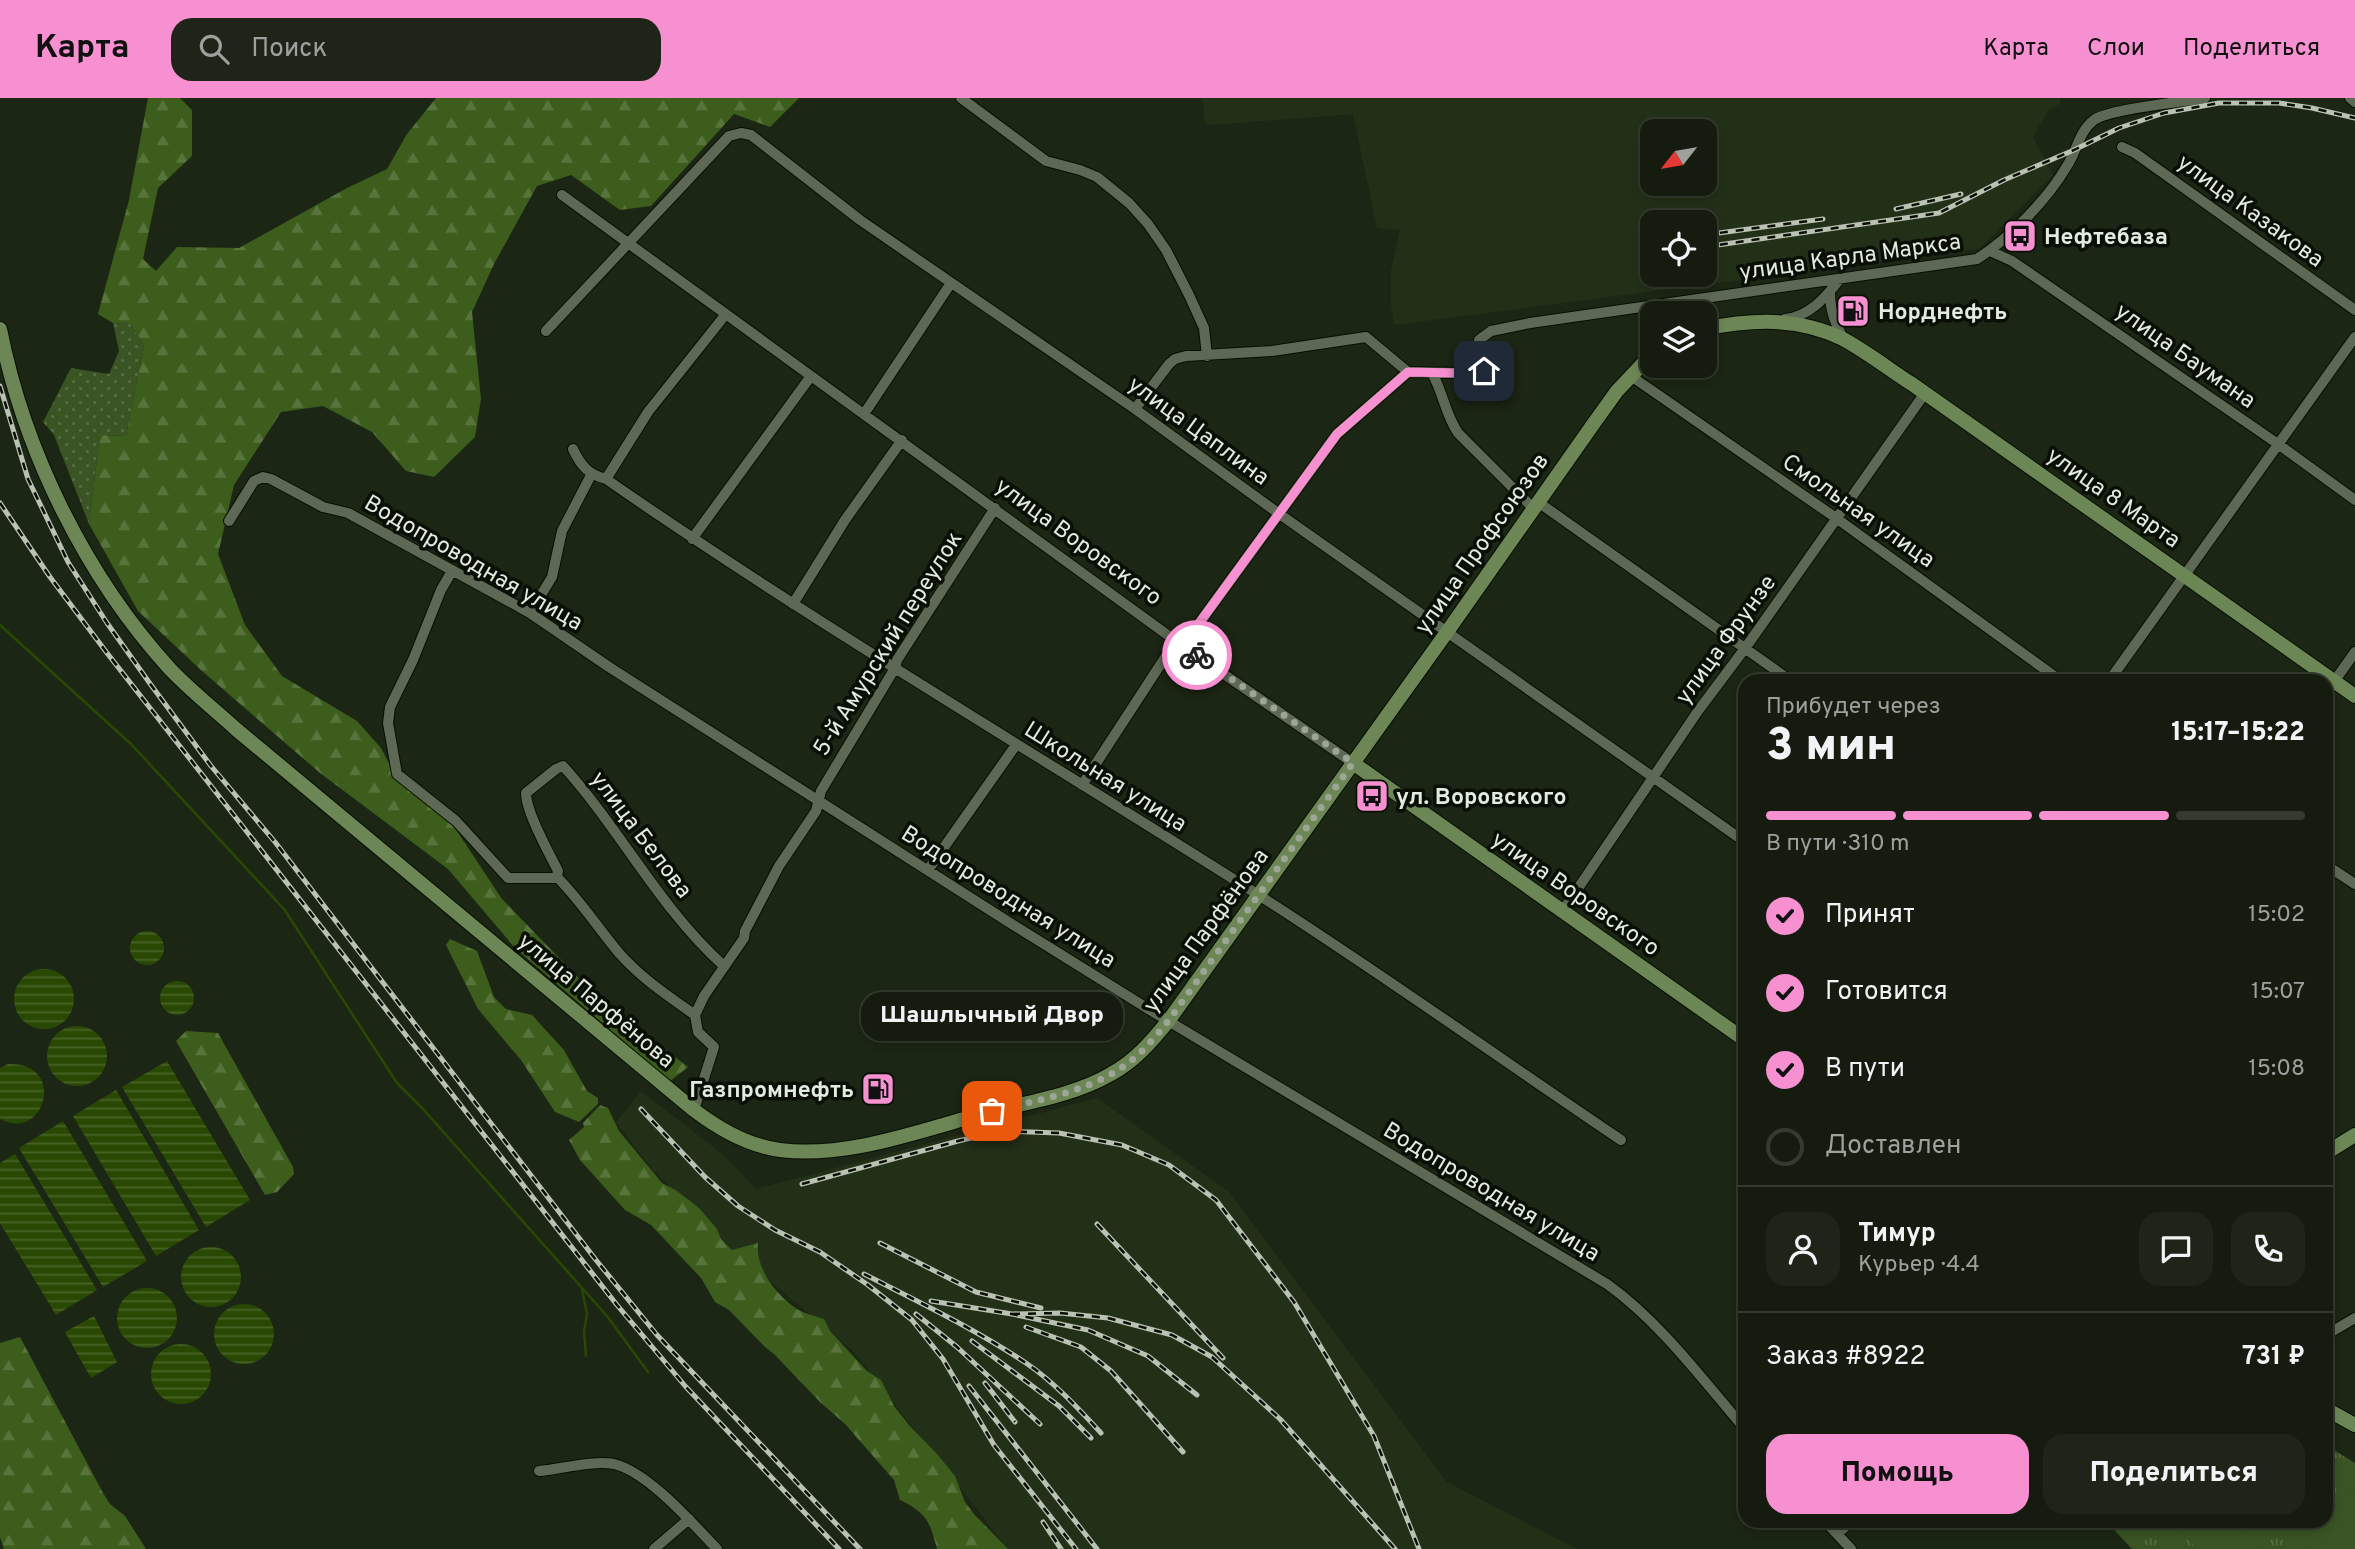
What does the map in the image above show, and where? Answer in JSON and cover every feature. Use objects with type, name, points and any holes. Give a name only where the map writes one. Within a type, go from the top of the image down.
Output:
[{"type":"main road","points":[[1717,327],[1768,320],[1816,328],[1844,340]]},
{"type":"main road","name":"улица Парфёнова","points":[[0,329],[30,439],[85,553],[123,611],[172,670],[237,730],[694,1110],[721,1129],[754,1144],[802,1152],[838,1150],[878,1142],[1058,1094],[1111,1075],[1130,1062],[1169,1020],[1353,763]]},
{"type":"main road","name":"улица 8 Марта","points":[[1844,340],[1925,393],[2184,574],[2313,674]]},
{"type":"main road","name":"улица Профсоюзов","points":[[1353,763],[1594,423],[1640,367]]},
{"type":"main road","name":"улица 8 Марта","points":[[2333,688],[2355,696]]},
{"type":"main road","name":"улица Воровского","points":[[1353,763],[1738,1035]]},
{"type":"main road","points":[[2333,1149],[2355,1135]]},
{"type":"main road","points":[[2333,1413],[2355,1425]]},
{"type":"street","points":[[961,98],[1046,161],[1097,177],[1129,203],[1166,250],[1189,295],[1204,328],[1206,356]]},
{"type":"street","name":"улица Карла Маркса","points":[[1408,372],[1484,371],[1479,340],[1491,331],[1645,305],[1977,258],[1990,251],[2047,196],[2069,164],[2082,134],[2094,120],[2111,113],[2205,98]]},
{"type":"street","points":[[2350,98],[2355,102]]},
{"type":"street","name":"улица Цаплина","points":[[630,242],[729,136],[741,133],[751,135],[860,220],[1135,409],[1738,837]]},
{"type":"street","name":"улица Казакова","points":[[2122,147],[2135,153],[2355,310]]},
{"type":"street","name":"улица Воровского","points":[[562,195],[1180,643],[1353,763]]},
{"type":"street","points":[[546,331],[630,242]]},
{"type":"street","name":"улица Баумана","points":[[1990,251],[2012,261],[2355,500]]},
{"type":"street","points":[[1768,320],[1803,315],[1830,292],[1840,279]]},
{"type":"street","points":[[864,414],[951,284]]},
{"type":"street","points":[[1830,292],[1834,321],[1844,340]]},
{"type":"street","points":[[606,479],[648,412],[726,314]]},
{"type":"street","points":[[1082,785],[1166,656],[1192,633],[1337,434],[1408,372],[1366,337],[1272,351],[1186,356],[1169,364],[1135,409]]},
{"type":"street","points":[[2114,674],[2355,337]]},
{"type":"street","points":[[1433,373],[1458,433],[1536,505],[1782,674]]},
{"type":"street","points":[[692,539],[811,376]]},
{"type":"street","name":"Смольная улица","points":[[1631,376],[2051,674]]},
{"type":"street","name":"улица Фрунзе","points":[[1562,912],[1653,777],[1925,393]]},
{"type":"street","points":[[793,604],[845,520],[902,440]]},
{"type":"street","points":[[530,613],[552,577],[562,530],[591,475],[580,464],[573,449]]},
{"type":"street","name":"Школьная улица","points":[[591,475],[606,479],[793,604],[1259,895],[1620,1140]]},
{"type":"street","name":"Водопроводная улица","points":[[229,522],[254,481],[263,477],[271,479],[323,507],[348,513],[530,613],[609,667],[928,870],[1169,1020],[1607,1284],[1624,1296],[1665,1338],[1738,1421]]},
{"type":"street","name":"5-й Амурский переулок","points":[[695,1015],[704,996],[744,938],[779,866],[816,811],[821,790],[895,668],[897,660],[995,509]]},
{"type":"street","points":[[452,571],[441,590],[413,660],[390,707],[388,723],[397,774],[456,821],[508,878],[556,877],[569,888],[621,954],[653,986],[695,1015],[698,1032],[713,1047],[694,1110]]},
{"type":"street","points":[[2333,683],[2355,652]]},
{"type":"street","points":[[928,870],[1016,745]]},
{"type":"street","name":"улица Белова","points":[[556,877],[558,872],[538,829],[526,793],[563,766],[620,837],[674,912],[706,950],[724,966]]},
{"type":"street","points":[[2333,870],[2355,884]]},
{"type":"street","points":[[2333,1331],[2355,1318]]},
{"type":"street","points":[[539,1471],[616,1464],[654,1488],[717,1549]]},
{"type":"street","points":[[654,1549],[689,1519]]},
{"type":"street","points":[[1831,1528],[1851,1549]]},
{"type":"street","points":[[1837,1534],[1844,1528]]},
{"type":"shaded area","points":[[1202,98],[2060,98],[2061,103],[2048,111],[2033,137],[2053,175],[1979,249],[1717,283],[1717,210],[1640,210],[1640,287],[1686,287],[1394,325],[1391,271],[1400,230],[1377,228],[1353,114],[1210,125],[1205,122]]},
{"type":"shaded area","points":[[147,931],[159,936],[164,948],[159,960],[147,965],[135,960],[130,948],[135,936]]},
{"type":"shaded area","points":[[44,969],[65,978],[74,999],[65,1020],[44,1029],[23,1020],[14,999],[23,978]]},
{"type":"shaded area","points":[[177,981],[189,986],[194,998],[189,1010],[177,1015],[165,1010],[160,998],[165,986]]},
{"type":"shaded area","points":[[77,1026],[98,1035],[107,1056],[98,1077],[77,1086],[56,1077],[47,1056],[56,1035]]},
{"type":"shaded area","points":[[167,1061],[250,1200],[206,1227],[122,1087]]},
{"type":"shaded area","points":[[8,1064],[26,1066],[38,1075],[44,1086],[38,1111],[29,1120],[16,1123],[0,1119],[0,1068]]},
{"type":"shaded area","points":[[116,1090],[199,1230],[156,1256],[73,1116]]},
{"type":"shaded area","points":[[641,1091],[725,1156],[756,1189],[1097,1098],[1228,1191],[1447,1482],[1577,1549],[1008,1549],[853,1351],[731,1248],[651,1168],[616,1122]]},
{"type":"shaded area","points":[[63,1121],[147,1261],[103,1287],[19,1148]]},
{"type":"shaded area","points":[[15,1154],[97,1290],[56,1315],[0,1223],[0,1163]]},
{"type":"shaded area","points":[[211,1247],[232,1256],[241,1277],[232,1298],[211,1307],[190,1298],[181,1277],[190,1256]]},
{"type":"shaded area","points":[[147,1288],[168,1297],[177,1318],[168,1339],[147,1348],[126,1339],[117,1318],[126,1297]]},
{"type":"shaded area","points":[[244,1304],[265,1313],[274,1334],[265,1355],[244,1364],[223,1355],[214,1334],[223,1313]]},
{"type":"shaded area","points":[[94,1316],[117,1362],[91,1378],[65,1332]]},
{"type":"shaded area","points":[[181,1344],[202,1353],[211,1374],[202,1395],[181,1404],[160,1395],[151,1374],[160,1353]]},
{"type":"green space","points":[[148,98],[180,98],[192,110],[192,156],[158,188],[143,259],[156,271],[177,247],[239,248],[387,169],[407,134],[436,98],[799,98],[770,127],[734,114],[651,206],[620,210],[571,175],[537,186],[494,264],[472,312],[481,399],[475,437],[434,477],[406,471],[372,432],[323,406],[281,412],[234,485],[218,554],[245,625],[282,676],[357,721],[381,748],[396,777],[449,819],[502,899],[595,995],[688,1067],[670,1081],[515,948],[448,869],[320,773],[202,671],[138,611],[89,524],[100,435],[126,436],[144,346],[131,324],[113,323],[98,314],[129,200]]},
{"type":"green space","points":[[113,323],[131,324],[144,346],[126,436],[100,435],[89,524],[54,435],[43,422],[71,368],[109,374],[119,351]]},
{"type":"green space","points":[[450,939],[477,951],[494,997],[506,1009],[532,1015],[564,1050],[587,1091],[598,1098],[598,1104],[579,1122],[555,1112],[521,1060],[478,1009],[446,945]]},
{"type":"green space","points":[[186,1031],[218,1033],[293,1167],[294,1174],[277,1192],[265,1195],[176,1041]]},
{"type":"green space","points":[[600,1105],[608,1108],[619,1131],[662,1183],[699,1208],[732,1250],[758,1243],[763,1271],[775,1289],[797,1309],[824,1319],[830,1331],[867,1371],[881,1380],[894,1406],[955,1476],[965,1502],[974,1514],[1008,1549],[937,1549],[926,1519],[916,1509],[900,1500],[894,1480],[845,1424],[729,1310],[715,1302],[701,1278],[651,1225],[625,1210],[580,1160],[569,1140],[584,1127],[583,1123]]},
{"type":"green space","points":[[20,1337],[103,1493],[110,1504],[125,1516],[146,1549],[4,1549],[0,1537],[0,1343]]},
{"type":"green space","points":[[2333,1449],[2355,1463],[2355,1549],[2132,1549],[2112,1528],[2333,1528]]},
{"type":"green space","points":[[2340,1485],[2355,1493],[2355,1549],[2304,1549],[2316,1528],[2333,1528],[2333,1498]]},
{"type":"green space","points":[[2178,1528],[2240,1528],[2263,1549],[2198,1549]]},
{"type":"waterway","points":[[0,625],[131,744],[284,909],[397,1083],[607,1316],[648,1372]]},
{"type":"waterway","points":[[582,1290],[587,1314],[584,1332],[586,1356]]},
{"type":"railway","points":[[1717,245],[1939,213],[2119,128],[2164,113],[2219,103],[2279,103],[2355,118]]},
{"type":"railway","points":[[1896,209],[1961,194]]},
{"type":"railway","points":[[1717,233],[1823,219]]},
{"type":"railway","points":[[0,386],[28,479],[68,562],[151,685],[211,766],[275,842],[596,1260],[657,1335],[860,1549]]},
{"type":"railway","points":[[0,503],[50,577],[107,653],[617,1305],[686,1387],[839,1549]]},
{"type":"railway","points":[[641,1109],[705,1177],[738,1206],[775,1230],[820,1252],[912,1320],[943,1359],[994,1445],[1076,1549]]},
{"type":"railway","points":[[802,1184],[1000,1131],[1059,1133],[1122,1145],[1169,1165],[1216,1200],[1294,1302],[1374,1436],[1419,1549]]},
{"type":"railway","points":[[1097,1224],[1223,1358]]},
{"type":"railway","points":[[880,1243],[976,1292],[1041,1308]]},
{"type":"railway","points":[[864,1274],[967,1327],[1026,1363],[1056,1387],[1101,1433]]},
{"type":"railway","points":[[931,1301],[1088,1330],[1148,1356],[1197,1395]]},
{"type":"railway","points":[[1012,1314],[1060,1313],[1108,1318],[1172,1335],[1212,1357],[1280,1419],[1395,1549]]},
{"type":"railway","points":[[916,1314],[957,1347],[1040,1424]]},
{"type":"railway","points":[[1026,1327],[1081,1347],[1111,1371],[1183,1452]]},
{"type":"railway","points":[[972,1341],[1059,1406],[1091,1438]]},
{"type":"railway","points":[[985,1383],[1015,1422]]},
{"type":"railway","points":[[969,1386],[1097,1549]]},
{"type":"railway","points":[[1043,1522],[1061,1549]]},
{"type":"way so far","points":[[992,1111],[1091,1084],[1111,1075],[1148,1045],[1169,1020],[1353,763],[1197,655]]},
{"type":"place","name":"Нефтебаза","points":[[2020,236]]},
{"type":"place","name":"Норднефть","points":[[1853,311]]},
{"type":"place","name":"ул. Воровского","points":[[1372,796]]},
{"type":"place","name":"Газпромнефть","points":[[878,1089]]},
{"type":"place","name":"Шашлычный Двор","points":[[992,1111]]},
{"type":"route","points":[[1197,655],[1180,643],[1192,633],[1337,434],[1408,372],[1484,371]]}]
